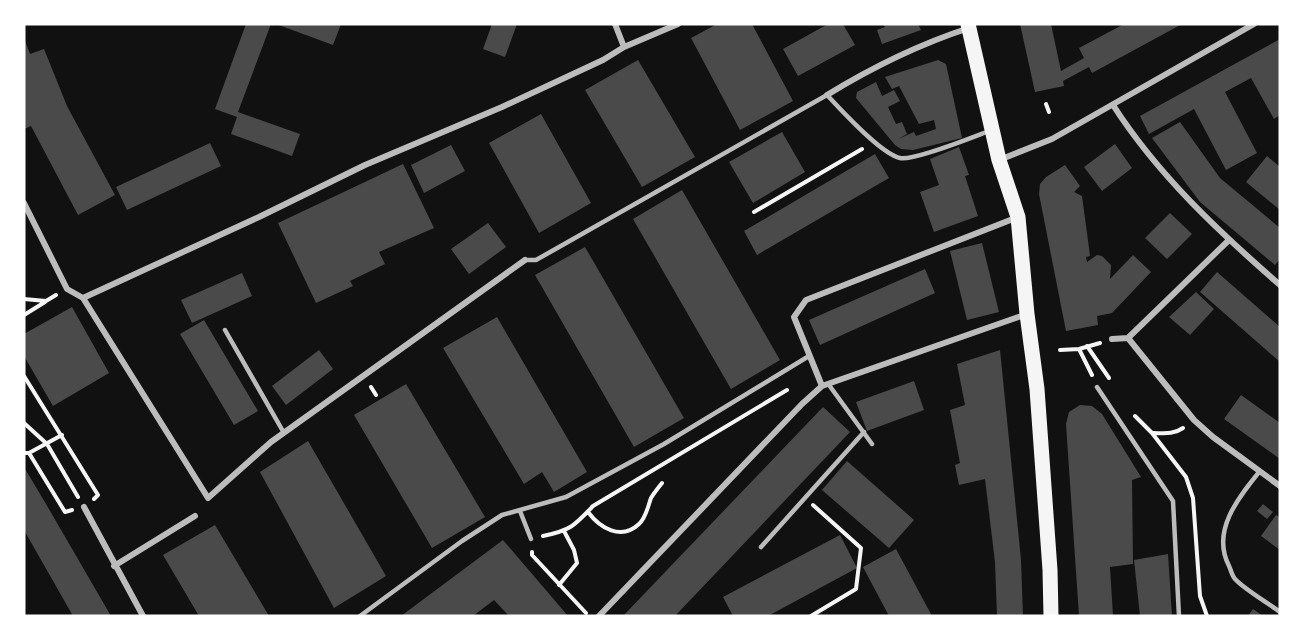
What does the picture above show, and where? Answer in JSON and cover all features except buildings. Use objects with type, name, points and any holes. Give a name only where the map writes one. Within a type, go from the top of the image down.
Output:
[{"type":"main road","points":[[969,26],[991,130],[1018,217],[1037,389],[1050,570],[1051,616]]},
{"type":"street","points":[[615,24],[624,47]]},
{"type":"street","points":[[83,298],[260,217],[365,165],[512,103],[603,60],[624,47],[678,24]]},
{"type":"street","points":[[999,160],[1052,139],[1254,24]]},
{"type":"street","points":[[827,95],[852,80],[969,26]]},
{"type":"street","points":[[1113,105],[1124,123],[1180,191],[1229,240],[1280,285]]},
{"type":"street","points":[[24,203],[67,289],[83,298],[208,498],[284,433],[525,260]]},
{"type":"street","points":[[825,386],[809,356],[794,317],[806,300],[1018,217]]},
{"type":"street","points":[[1112,339],[1128,338],[1229,240]]},
{"type":"street","points":[[599,616],[802,404],[825,386],[1027,314]]},
{"type":"street","points":[[1128,338],[1194,420],[1213,437],[1280,486]]},
{"type":"street","points":[[84,507],[143,616]]},
{"type":"street","points":[[114,566],[195,516]]},
{"type":"lane","points":[[525,260],[536,260],[827,95],[849,119],[893,155],[902,159],[991,130]]},
{"type":"lane","points":[[225,330],[284,433]]},
{"type":"lane","points":[[360,616],[462,541],[502,516],[566,497],[664,444],[809,356]]},
{"type":"lane","points":[[825,386],[872,444]]},
{"type":"lane","points":[[1097,387],[1173,501],[1179,616]]},
{"type":"lane","points":[[761,547],[864,432]]},
{"type":"lane","points":[[1260,471],[1234,506],[1227,520],[1223,555],[1235,578],[1280,612]]},
{"type":"lane","points":[[520,511],[531,539]]},
{"type":"path","points":[[1046,104],[1049,112]]},
{"type":"path","points":[[754,212],[875,141]]},
{"type":"path","points":[[24,315],[67,289]]},
{"type":"path","points":[[24,299],[46,301]]},
{"type":"path","points":[[1060,350],[1087,346]]},
{"type":"path","points":[[1079,349],[1097,387]]},
{"type":"path","points":[[24,376],[62,435],[98,495],[84,507],[65,512],[27,453],[62,435]]},
{"type":"path","points":[[774,377],[802,404]]},
{"type":"path","points":[[588,616],[532,555],[531,539],[564,531],[578,523],[593,506],[787,390]]},
{"type":"path","points":[[24,423],[46,444],[84,507]]},
{"type":"path","points":[[1152,433],[1177,432]]},
{"type":"path","points":[[588,512],[596,522],[608,530],[624,533],[640,523],[652,496],[662,483]]},
{"type":"path","points":[[805,498],[861,548],[856,589],[811,616]]},
{"type":"path","points":[[559,585],[577,563],[574,550],[564,531]]}]
